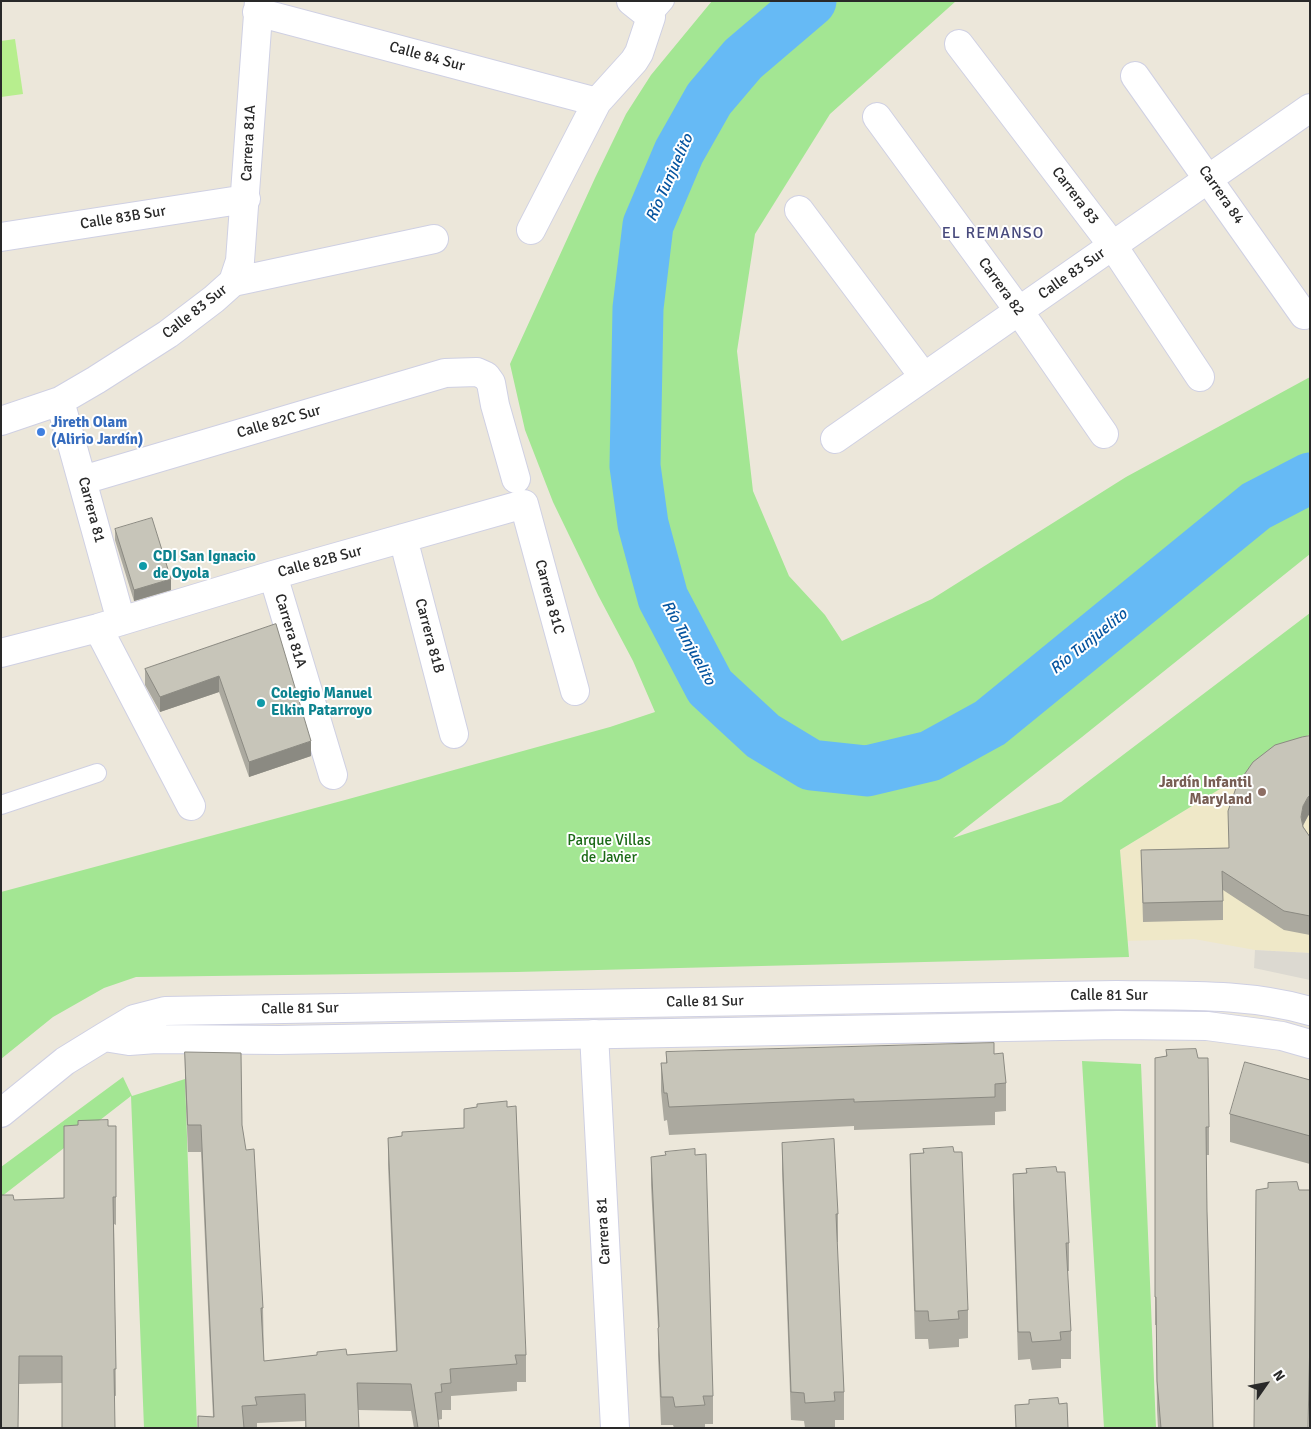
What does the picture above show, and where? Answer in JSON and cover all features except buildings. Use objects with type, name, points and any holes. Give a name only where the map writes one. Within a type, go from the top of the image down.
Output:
[{"type":"street","name":"Calle 84 Sur","points":[[258,7],[597,102]]},
{"type":"street","name":"Carrera 81A","points":[[233,282],[240,261],[246,199],[258,7]]},
{"type":"street","points":[[531,230],[597,102],[639,53],[649,7]]},
{"type":"street","name":"Carrera 83","points":[[959,44],[1113,246],[1200,377]]},
{"type":"street","name":"Carrera 84","points":[[1135,76],[1210,179],[1304,315]]},
{"type":"street","name":"Calle 83 Sur","points":[[834,439],[1310,108]]},
{"type":"street","name":"Carrera 82","points":[[877,118],[1019,312],[1104,434]]},
{"type":"street","name":"Calle 83B Sur","points":[[1,237],[246,199]]},
{"type":"street","points":[[799,210],[924,377]]},
{"type":"street","name":"Calle 83 Sur","points":[[1,421],[60,401],[96,380],[168,334],[233,282],[434,240]]},
{"type":"street","name":"Calle 82C Sur","points":[[83,480],[445,373],[477,372],[486,376],[491,382],[495,405],[516,478]]},
{"type":"street","name":"Carrera 81","points":[[60,401],[83,480],[109,624]]},
{"type":"street","name":"Calle 82B Sur","points":[[1,653],[109,624],[273,574],[524,504]]},
{"type":"street","name":"Carrera 81C","points":[[524,504],[575,691]]},
{"type":"street","name":"Carrera 81B","points":[[403,538],[454,734]]},
{"type":"street","name":"Carrera 81A","points":[[273,574],[333,775]]},
{"type":"street","points":[[109,624],[191,806]]},
{"type":"street","name":"Calle 81 Sur","points":[[1,1113],[65,1062],[104,1037],[134,1019],[165,1011],[1117,995],[1246,998],[1283,1003],[1310,1010]]},
{"type":"street","name":"Calle 81 Sur","points":[[104,1037],[129,1041],[156,1038],[279,1040],[1108,1025],[1207,1026],[1282,1036],[1310,1044]]},
{"type":"street","name":"Carrera 81","points":[[594,1034],[615,1428]]},
{"type":"lane","points":[[1,805],[98,773]]},
{"type":"shaded area","name":"Jardín Infantil Maryland","points":[[1310,734],[1310,953],[1255,950],[1194,939],[1127,941],[1120,850]]},
{"type":"shaded area","points":[[1255,950],[1310,953],[1310,980],[1254,968]]},
{"type":"green space","name":"Parque Villas de Javier","points":[[712,1],[956,1],[830,114],[755,234],[737,351],[753,491],[789,576],[825,615],[842,641],[932,599],[1126,477],[1310,377],[1310,554],[953,838],[1061,802],[1310,613],[1310,734],[1120,850],[1129,957],[516,972],[136,977],[104,988],[53,1017],[1,1059],[1,892],[345,800],[610,727],[655,712],[633,661],[598,595],[553,502],[525,430],[510,364],[626,114],[651,75]]},
{"type":"green space","points":[[15,39],[23,94],[1,97],[1,41]]},
{"type":"green space","points":[[1082,1061],[1141,1064],[1156,1428],[1104,1428]]},
{"type":"green space","points":[[123,1077],[132,1096],[185,1079],[197,1428],[144,1428],[131,1096],[1,1197],[1,1167]]},
{"type":"waterway","name":"Río Tunjuelito","points":[[811,1],[743,59],[709,99],[679,152],[648,225],[638,308],[635,466],[643,524],[663,598],[710,687],[763,736],[811,765],[867,771],[930,756],[990,723],[1256,506],[1310,478]]},
{"type":"place","name":"Jireth Olam (Alirio Jardín)","points":[[41,432]]},
{"type":"place","name":"CDI San Ignacio de Oyola","points":[[143,566]]},
{"type":"place","name":"Colegio Manuel Elkin Patarroyo","points":[[261,703]]},
{"type":"place","name":"Jardín Infantil Maryland","points":[[1262,792]]},
{"type":"district","name":"EL REMANSO","points":[[993,234]]}]
